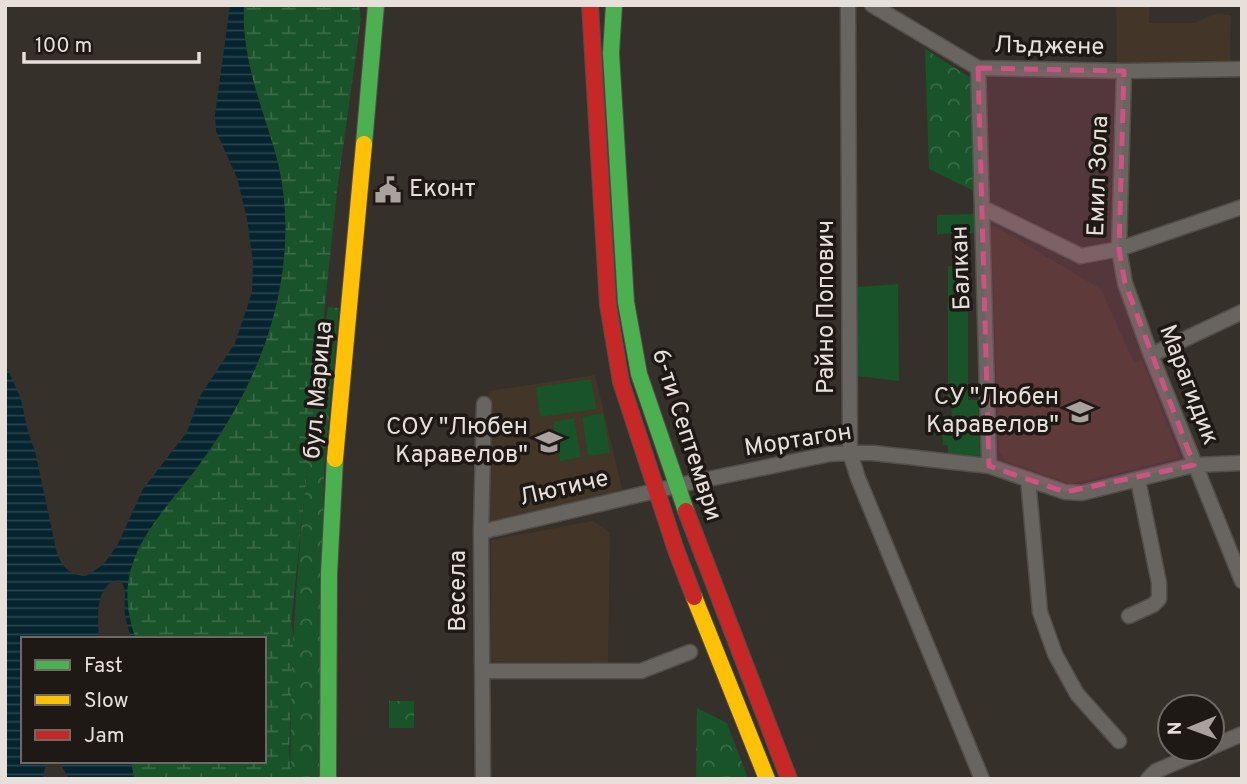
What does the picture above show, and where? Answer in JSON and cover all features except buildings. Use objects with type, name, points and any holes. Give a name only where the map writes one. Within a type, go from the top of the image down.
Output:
[{"type":"main road","name":"6-ти Септември","points":[[590,5],[610,320],[621,382],[676,550],[767,779]]},
{"type":"main road","name":"6-ти Септември","points":[[614,5],[611,68],[626,308],[639,374],[659,443],[789,779]]},
{"type":"main road","name":"бул. Марица","points":[[328,779],[330,574],[335,464],[376,9]]},
{"type":"street","name":"Райно Попович","points":[[848,5],[850,453],[982,779]]},
{"type":"street","name":"Лъджене","points":[[872,5],[978,68],[1124,71],[1242,69]]},
{"type":"street","name":"Балкан","points":[[978,68],[984,208],[989,466]]},
{"type":"street","name":"Емил Зола","points":[[1124,71],[1119,249],[1125,283]]},
{"type":"street","points":[[984,208],[1081,256],[1119,249],[1242,206]]},
{"type":"street","name":"Марагидик","points":[[1125,283],[1194,465],[1242,581]]},
{"type":"street","points":[[1151,355],[1242,312]]},
{"type":"street","name":"Весела","points":[[483,779],[481,532],[484,404]]},
{"type":"street","name":"Мортагон","points":[[656,491],[823,456],[850,453],[873,453],[989,466],[1065,492],[1082,493],[1194,465],[1242,463]]},
{"type":"street","points":[[1028,479],[1040,612],[1055,654],[1077,695],[1119,741]]},
{"type":"street","points":[[1129,616],[1153,605],[1159,599],[1159,583],[1138,480]]},
{"type":"street","name":"Лютиче","points":[[481,532],[656,491]]},
{"type":"street","points":[[483,671],[640,671],[690,652]]},
{"type":"street","points":[[1148,779],[1156,771],[1175,763]]},
{"type":"highlighted area","points":[[978,68],[1124,71],[1119,249],[1125,283],[1194,465],[1065,492],[989,466]]},
{"type":"shaded area","points":[[1116,5],[1149,5],[1149,23],[1195,23],[1214,14],[1231,15],[1230,62],[1117,63]]},
{"type":"shaded area","points":[[991,224],[1101,289],[1134,363],[1142,360],[1180,458],[1071,484],[1006,461],[999,450]]},
{"type":"shaded area","name":"СОУ \"Любен Каравелов\"","points":[[595,375],[623,493],[485,527],[489,391]]},
{"type":"shaded area","points":[[593,521],[610,533],[608,662],[491,661],[491,540]]},
{"type":"green space","points":[[244,5],[359,5],[361,19],[337,191],[291,624],[294,637],[289,751],[292,779],[134,779],[131,763],[266,763],[266,637],[135,637],[128,613],[127,589],[131,567],[139,547],[151,527],[205,457],[243,395],[265,342],[280,287],[284,258],[284,201],[273,145],[248,59]]},
{"type":"green space","points":[[925,49],[974,80],[978,193],[929,169]]},
{"type":"green space","points":[[974,214],[974,233],[937,234],[937,215]]},
{"type":"green space","points":[[948,266],[968,266],[968,400],[978,400],[980,456],[948,454],[948,446],[943,445],[942,435],[932,435],[932,419],[952,418],[951,401],[948,400]]},
{"type":"green space","points":[[898,284],[899,381],[857,376],[857,287]]},
{"type":"green space","points":[[328,307],[339,308],[324,471],[319,779],[291,779],[292,661],[300,542]]},
{"type":"green space","points":[[591,379],[596,409],[540,417],[536,387]]},
{"type":"green space","points":[[603,413],[610,453],[588,456],[582,417]]},
{"type":"green space","points":[[574,418],[581,457],[560,461],[553,422]]},
{"type":"green space","points":[[389,701],[414,701],[414,728],[389,728]]},
{"type":"green space","points":[[697,708],[727,723],[748,779],[696,779]]},
{"type":"water","points":[[230,5],[244,5],[248,59],[273,145],[284,201],[284,258],[274,315],[243,395],[213,445],[151,527],[140,546],[128,589],[129,612],[135,637],[131,637],[127,624],[125,592],[119,580],[105,588],[101,595],[98,613],[99,637],[21,637],[21,763],[46,763],[43,779],[5,779],[5,363],[21,399],[57,554],[68,570],[86,576],[103,565],[118,544],[143,489],[187,432],[200,396],[235,343],[252,291],[253,262],[247,219],[237,178],[216,131],[215,115]]},
{"type":"water","points":[[60,763],[131,763],[134,779],[69,779]]},
{"type":"traffic: fast","points":[[364,144],[376,5]]},
{"type":"traffic: fast","points":[[614,5],[611,53],[626,302],[639,374],[686,511]]},
{"type":"traffic: fast","points":[[328,779],[329,574],[335,459]]},
{"type":"traffic: slow","points":[[335,459],[364,144]]},
{"type":"traffic: slow","points":[[694,597],[767,779]]},
{"type":"traffic: jam","points":[[590,5],[608,305],[621,382],[694,597]]},
{"type":"traffic: jam","points":[[686,511],[789,779]]},
{"type":"place","name":"Еконт","points":[[388,190]]},
{"type":"place","name":"СУ \"Любен Каравелов\"","points":[[1080,412]]},
{"type":"place","name":"СОУ \"Любен Каравелов\"","points":[[549,442]]}]
